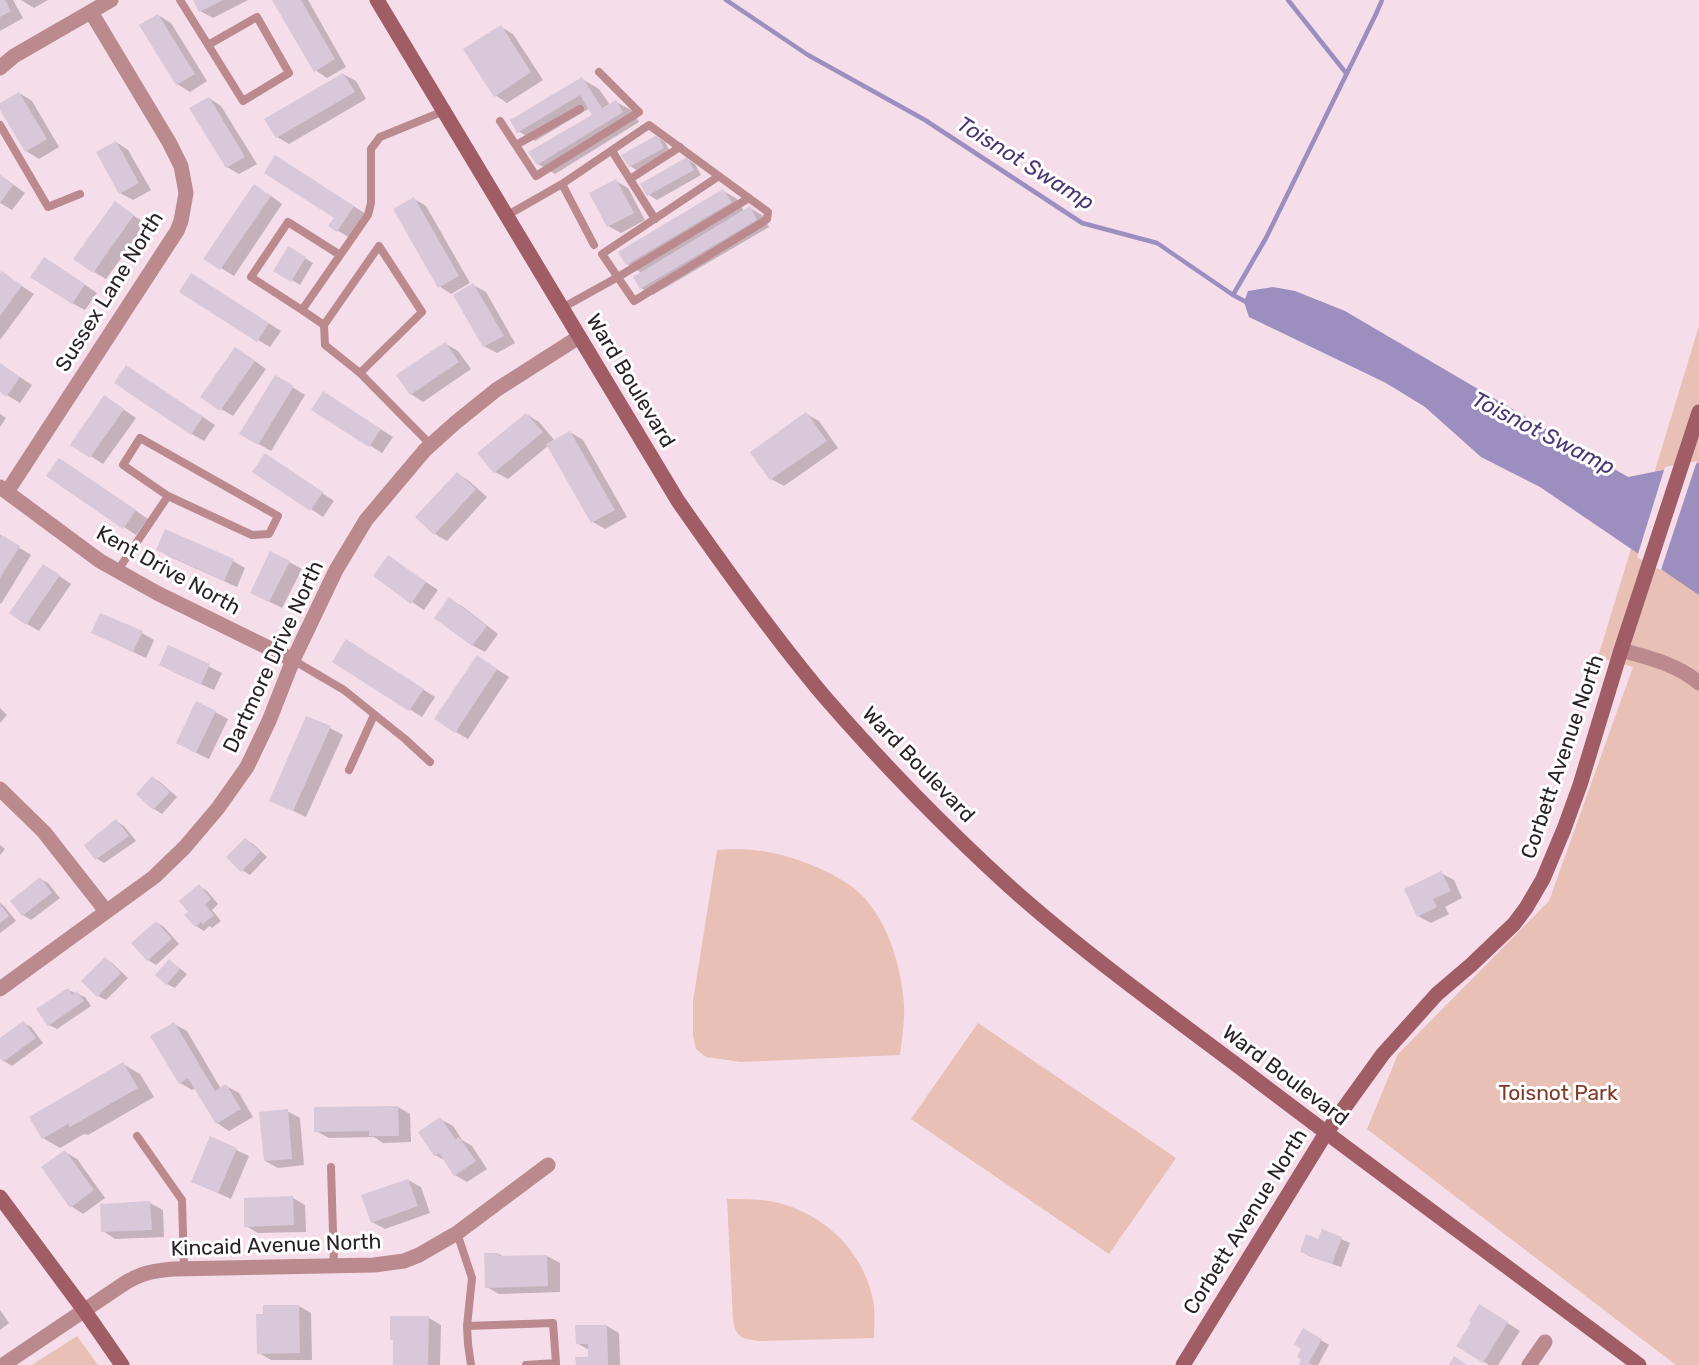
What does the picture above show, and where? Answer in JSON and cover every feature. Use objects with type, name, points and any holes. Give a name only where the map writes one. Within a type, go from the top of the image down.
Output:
[{"type":"main road","name":"Ward Boulevard","points":[[377,0],[678,501],[770,629],[822,694],[893,772],[1009,886],[1059,929],[1326,1133],[1639,1365]]},
{"type":"main road","name":"Corbett Avenue North","points":[[1183,1365],[1326,1133],[1383,1054],[1437,994],[1514,924],[1543,879],[1580,785],[1621,650],[1699,412]]},
{"type":"main road","points":[[0,1197],[122,1365]]},
{"type":"street","points":[[0,68],[14,56],[111,0]]},
{"type":"street","name":"Sussex Lane North","points":[[3,489],[177,231],[184,207],[186,193],[181,166],[91,12]]},
{"type":"street","name":"Dartmore Drive North","points":[[0,989],[106,911],[185,848],[218,808],[247,767],[269,721],[293,660],[336,570],[366,520],[430,445],[455,423],[496,390],[579,337]]},
{"type":"street","name":"Kent Drive North","points":[[3,489],[100,561],[213,622],[293,660]]},
{"type":"street","points":[[1621,650],[1673,666],[1699,684]]},
{"type":"street","points":[[0,789],[44,832],[106,911]]},
{"type":"street","name":"Kincaid Avenue North","points":[[3,1365],[137,1276],[150,1271],[374,1265],[404,1261],[457,1233],[548,1165]]},
{"type":"street","points":[[1529,1365],[1545,1342]]},
{"type":"lane","points":[[180,0],[208,45],[243,101],[289,72],[257,17],[208,45]]},
{"type":"lane","points":[[599,72],[650,125],[768,212],[767,219],[634,301],[602,254],[719,176]]},
{"type":"lane","points":[[516,145],[580,110]]},
{"type":"lane","points":[[302,310],[368,215],[371,203],[372,149],[380,137],[444,111]]},
{"type":"lane","points":[[500,121],[536,176],[639,112]]},
{"type":"lane","points":[[0,125],[48,207],[80,194]]},
{"type":"lane","points":[[506,216],[562,184],[650,125]]},
{"type":"lane","points":[[630,179],[680,147]]},
{"type":"lane","points":[[612,151],[655,219]]},
{"type":"lane","points":[[562,184],[594,245]]},
{"type":"lane","points":[[562,308],[749,198]]},
{"type":"lane","points":[[324,326],[251,277],[288,222],[340,255]]},
{"type":"lane","points":[[360,373],[422,312],[379,246],[324,326],[325,345],[360,373],[430,445]]},
{"type":"lane","points":[[140,438],[278,516],[269,534],[252,535],[168,496],[123,465],[140,438]]},
{"type":"lane","points":[[118,570],[168,496]]},
{"type":"lane","points":[[293,660],[344,690],[430,762]]},
{"type":"lane","points":[[349,770],[374,715]]},
{"type":"lane","points":[[137,1136],[182,1200],[184,1269]]},
{"type":"lane","points":[[331,1167],[334,1266]]},
{"type":"lane","points":[[457,1233],[472,1278],[467,1326],[471,1365]]},
{"type":"lane","points":[[467,1326],[553,1323],[556,1363],[526,1365]]},
{"type":"green space","name":"Toisnot Park","points":[[1699,326],[1699,1365],[1676,1365],[1367,1129],[1398,1054],[1549,901],[1633,667],[1598,657]]},
{"type":"green space","points":[[733,849],[772,853],[809,864],[854,888],[875,911],[890,941],[902,989],[904,1010],[900,1055],[741,1062],[706,1057],[696,1049],[693,1036],[693,1001],[717,850]]},
{"type":"green space","points":[[978,1023],[1176,1158],[1109,1254],[911,1119]]},
{"type":"green space","points":[[727,1199],[764,1200],[788,1206],[807,1214],[838,1236],[862,1268],[869,1286],[874,1305],[874,1338],[760,1341],[742,1337],[736,1331],[733,1320]]},
{"type":"green space","points":[[77,1336],[98,1365],[32,1365]]},
{"type":"water","points":[[1273,287],[1295,291],[1345,311],[1628,477],[1699,463],[1699,595],[1540,487],[1481,457],[1425,407],[1386,383],[1249,317],[1244,302],[1248,291]]},
{"type":"pier","points":[[1697,461],[1661,570],[1637,557],[1665,467]]},
{"type":"building","points":[[0,0],[5,0],[11,11],[0,17]]},
{"type":"building","points":[[193,0],[223,0],[199,12]]},
{"type":"building","points":[[272,0],[301,0],[335,59],[314,72]]},
{"type":"building","points":[[158,14],[195,74],[176,85],[139,25]]},
{"type":"building","points":[[501,25],[531,72],[494,97],[463,49]]},
{"type":"building","points":[[343,73],[355,92],[276,138],[264,119]]},
{"type":"building","points":[[582,77],[602,108],[616,100],[623,112],[537,165],[528,152],[592,115],[580,95],[517,133],[510,120]]},
{"type":"building","points":[[19,92],[47,139],[25,152],[0,110],[0,103]]},
{"type":"building","points":[[209,97],[245,157],[226,168],[189,108]]},
{"type":"building","points":[[657,135],[664,148],[629,167],[621,155]]},
{"type":"building","points":[[116,141],[139,183],[119,194],[96,152]]},
{"type":"building","points":[[275,155],[354,206],[337,232],[328,226],[334,218],[264,173]]},
{"type":"building","points":[[687,157],[694,170],[647,196],[640,184]]},
{"type":"building","points":[[0,175],[13,185],[0,203]]},
{"type":"building","points":[[616,179],[634,213],[607,227],[589,193]]},
{"type":"building","points":[[254,184],[271,196],[220,270],[203,259]]},
{"type":"building","points":[[723,189],[732,202],[626,265],[618,252]]},
{"type":"building","points":[[414,197],[459,276],[438,288],[393,209]]},
{"type":"building","points":[[115,201],[134,215],[93,273],[73,259]]},
{"type":"building","points":[[750,206],[757,220],[640,289],[633,277]]},
{"type":"building","points":[[288,246],[306,257],[291,282],[273,271]]},
{"type":"building","points":[[44,257],[85,284],[72,304],[30,277]]},
{"type":"building","points":[[2,271],[22,286],[0,316],[0,273]]},
{"type":"building","points":[[191,273],[269,323],[257,342],[179,292]]},
{"type":"building","points":[[473,283],[504,336],[483,347],[453,295]]},
{"type":"building","points":[[445,342],[459,362],[410,395],[396,375]]},
{"type":"building","points":[[235,347],[255,361],[220,411],[200,397]]},
{"type":"building","points":[[0,363],[20,377],[6,397],[0,392]]},
{"type":"building","points":[[126,365],[203,417],[191,435],[114,383]]},
{"type":"building","points":[[275,375],[294,386],[258,445],[239,434]]},
{"type":"building","points":[[323,391],[381,429],[369,447],[311,410]]},
{"type":"building","points":[[104,395],[124,409],[90,458],[70,445]]},
{"type":"building","points":[[806,412],[827,441],[770,480],[750,452]]},
{"type":"building","points":[[526,413],[543,432],[494,473],[477,453]]},
{"type":"building","points":[[570,431],[615,510],[591,523],[546,444]]},
{"type":"building","points":[[265,453],[323,492],[310,511],[252,472]]},
{"type":"building","points":[[59,458],[136,510],[123,529],[46,476]]},
{"type":"building","points":[[457,472],[476,489],[434,535],[415,517]]},
{"type":"building","points":[[165,529],[234,559],[224,581],[156,550]]},
{"type":"building","points":[[2,535],[20,546],[0,578],[0,538]]},
{"type":"building","points":[[270,551],[290,561],[269,602],[250,593]]},
{"type":"building","points":[[388,555],[426,582],[411,604],[373,576]]},
{"type":"building","points":[[43,564],[60,575],[26,625],[9,613]]},
{"type":"building","points":[[449,597],[487,626],[472,646],[434,618]]},
{"type":"building","points":[[100,613],[143,631],[133,652],[91,633]]},
{"type":"building","points":[[346,639],[424,689],[409,711],[332,662]]},
{"type":"building","points":[[168,645],[210,664],[201,685],[159,665]]},
{"type":"building","points":[[477,655],[497,669],[455,733],[434,719]]},
{"type":"building","points":[[196,701],[216,711],[196,753],[176,743]]},
{"type":"building","points":[[306,716],[331,726],[293,811],[269,801]]},
{"type":"building","points":[[152,776],[170,792],[153,810],[136,794]]},
{"type":"building","points":[[116,819],[129,836],[95,860],[84,845]]},
{"type":"building","points":[[245,838],[260,852],[241,872],[226,857]]},
{"type":"building","points":[[1441,871],[1451,891],[1433,899],[1437,907],[1417,917],[1404,889]]},
{"type":"building","points":[[40,877],[52,893],[22,916],[10,901]]},
{"type":"building","points":[[199,884],[211,899],[205,905],[214,915],[195,927],[184,915],[188,912],[179,901]]},
{"type":"building","points":[[0,904],[9,916],[0,923]]},
{"type":"building","points":[[156,921],[172,939],[147,961],[131,943]]},
{"type":"building","points":[[105,957],[121,973],[97,997],[81,981]]},
{"type":"building","points":[[169,959],[180,969],[166,985],[155,975]]},
{"type":"building","points":[[68,988],[72,995],[77,991],[84,1001],[48,1026],[36,1009]]},
{"type":"building","points":[[23,1021],[36,1038],[3,1062],[0,1058],[0,1038]]},
{"type":"building","points":[[174,1022],[215,1091],[226,1084],[241,1109],[216,1124],[188,1078],[179,1084],[150,1036]]},
{"type":"building","points":[[123,1062],[138,1088],[70,1127],[68,1124],[42,1139],[29,1117]]},
{"type":"building","points":[[398,1106],[399,1136],[369,1136],[369,1131],[314,1132],[314,1107]]},
{"type":"building","points":[[288,1109],[292,1159],[264,1161],[259,1112]]},
{"type":"building","points":[[440,1117],[455,1139],[459,1137],[476,1161],[454,1176],[439,1153],[434,1156],[418,1132]]},
{"type":"building","points":[[210,1136],[237,1148],[218,1193],[191,1182]]},
{"type":"building","points":[[65,1150],[94,1190],[70,1208],[41,1167]]},
{"type":"building","points":[[408,1179],[418,1206],[371,1223],[361,1195]]},
{"type":"building","points":[[293,1196],[294,1225],[244,1227],[244,1198]]},
{"type":"building","points":[[150,1201],[152,1230],[101,1232],[100,1204]]},
{"type":"building","points":[[1322,1229],[1342,1237],[1332,1264],[1300,1252],[1306,1234],[1318,1239]]},
{"type":"building","points":[[484,1253],[499,1253],[499,1256],[547,1255],[548,1286],[485,1288]]},
{"type":"building","points":[[1479,1304],[1508,1322],[1483,1363],[1456,1346],[1471,1323],[1469,1321]]},
{"type":"building","points":[[263,1305],[299,1305],[300,1353],[257,1354],[256,1314],[263,1314]]},
{"type":"building","points":[[390,1316],[429,1316],[428,1365],[393,1365]]},
{"type":"building","points":[[575,1325],[607,1325],[608,1365],[576,1365],[575,1357],[588,1357],[588,1344],[576,1344]]},
{"type":"building","points":[[1303,1328],[1322,1339],[1309,1363],[1313,1365],[1299,1365],[1301,1360],[1297,1357],[1301,1349],[1294,1344]]},
{"type":"building","points":[[1454,1356],[1467,1365],[1449,1365]]},
{"type":"waterway","name":"Toisnot Swamp","points":[[726,0],[808,55],[925,120],[1082,223],[1157,243],[1248,303]]},
{"type":"waterway","points":[[1288,0],[1346,73]]},
{"type":"waterway","points":[[1233,295],[1266,238],[1382,0]]}]
